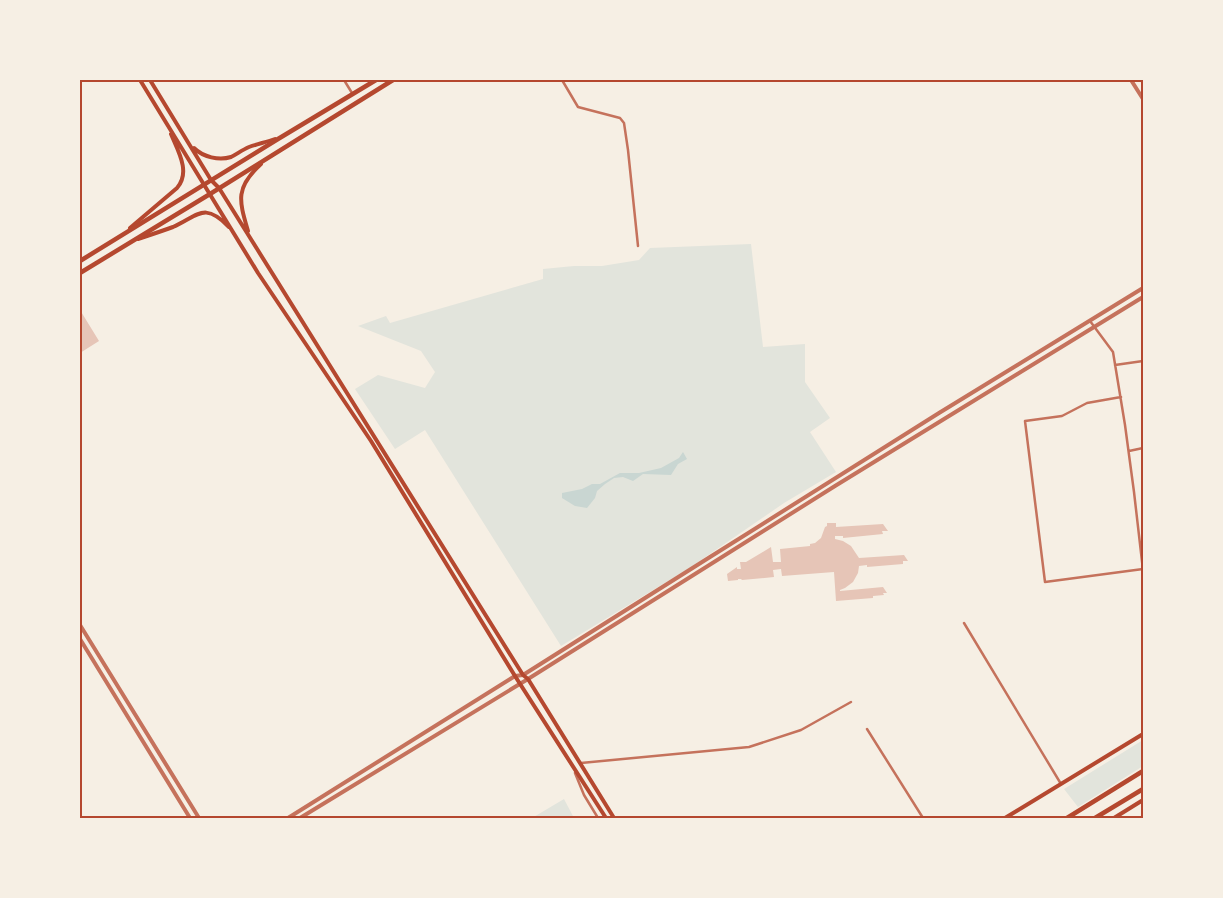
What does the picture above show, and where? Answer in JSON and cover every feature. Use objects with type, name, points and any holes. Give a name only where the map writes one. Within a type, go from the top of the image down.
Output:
[{"type":"main road","points":[[140,80],[258,273],[371,441],[520,683],[606,818]]},
{"type":"main road","points":[[150,80],[614,818]]},
{"type":"main road","points":[[80,262],[124,233],[376,80]]},
{"type":"main road","points":[[80,273],[393,80]]},
{"type":"main road","points":[[124,233],[177,188],[183,180],[182,162],[166,123]]},
{"type":"main road","points":[[189,143],[196,151],[202,154],[224,159],[253,146],[278,139]]},
{"type":"main road","points":[[251,238],[241,208],[241,194],[244,182],[269,157]]},
{"type":"main road","points":[[129,242],[171,228],[195,214],[201,213],[213,214],[234,232]]},
{"type":"main road","points":[[1005,818],[1143,734]]},
{"type":"main road","points":[[1067,818],[1143,771]]},
{"type":"main road","points":[[1095,818],[1143,789]]},
{"type":"main road","points":[[1114,818],[1143,800]]},
{"type":"street","points":[[344,80],[353,95]]},
{"type":"street","points":[[562,80],[578,106],[620,118],[624,122],[638,246]]},
{"type":"street","points":[[1131,80],[1143,99]]},
{"type":"street","points":[[288,818],[516,676],[523,675],[939,413],[1143,288]]},
{"type":"street","points":[[300,818],[528,679],[835,486],[1143,297]]},
{"type":"street","points":[[1090,321],[1113,352],[1121,397],[1129,451],[1143,570],[1045,582],[1025,422],[1062,416],[1087,403],[1121,397]]},
{"type":"street","points":[[1115,365],[1143,361]]},
{"type":"street","points":[[1129,451],[1143,448]]},
{"type":"street","points":[[964,623],[1061,784]]},
{"type":"street","points":[[80,625],[199,818]]},
{"type":"street","points":[[80,639],[190,818]]},
{"type":"street","points":[[580,763],[749,748],[801,730],[851,702]]},
{"type":"street","points":[[867,729],[922,818]]},
{"type":"street","points":[[573,766],[584,795],[598,818]]},
{"type":"shaded area","points":[[751,244],[763,347],[805,344],[805,382],[830,418],[810,432],[836,472],[784,503],[691,567],[561,646],[425,430],[395,449],[355,389],[378,375],[425,388],[435,372],[421,351],[358,326],[386,316],[390,323],[543,279],[543,269],[602,266],[639,260],[650,248]]},
{"type":"shaded area","points":[[683,452],[687,459],[678,464],[671,475],[643,474],[633,481],[623,477],[614,478],[597,491],[595,498],[587,508],[575,506],[562,498],[562,493],[582,489],[592,484],[600,484],[620,473],[639,473],[661,468],[679,458]]},
{"type":"shaded area","points":[[1143,740],[1143,766],[1078,807],[1064,789]]},
{"type":"shaded area","points":[[564,799],[574,818],[532,818]]},
{"type":"building","points":[[80,310],[99,341],[80,353]]},
{"type":"building","points":[[827,523],[836,523],[836,527],[883,524],[888,531],[882,531],[883,534],[843,538],[843,536],[835,536],[835,539],[851,546],[859,558],[904,555],[908,561],[903,561],[903,564],[859,566],[858,573],[853,582],[840,590],[883,587],[887,593],[873,596],[873,598],[836,601],[834,572],[782,576],[781,569],[773,570],[774,577],[728,581],[727,574],[737,567],[737,569],[741,569],[740,562],[746,562],[771,547],[773,562],[781,562],[780,549],[810,546],[810,544],[815,543],[821,538]]}]
